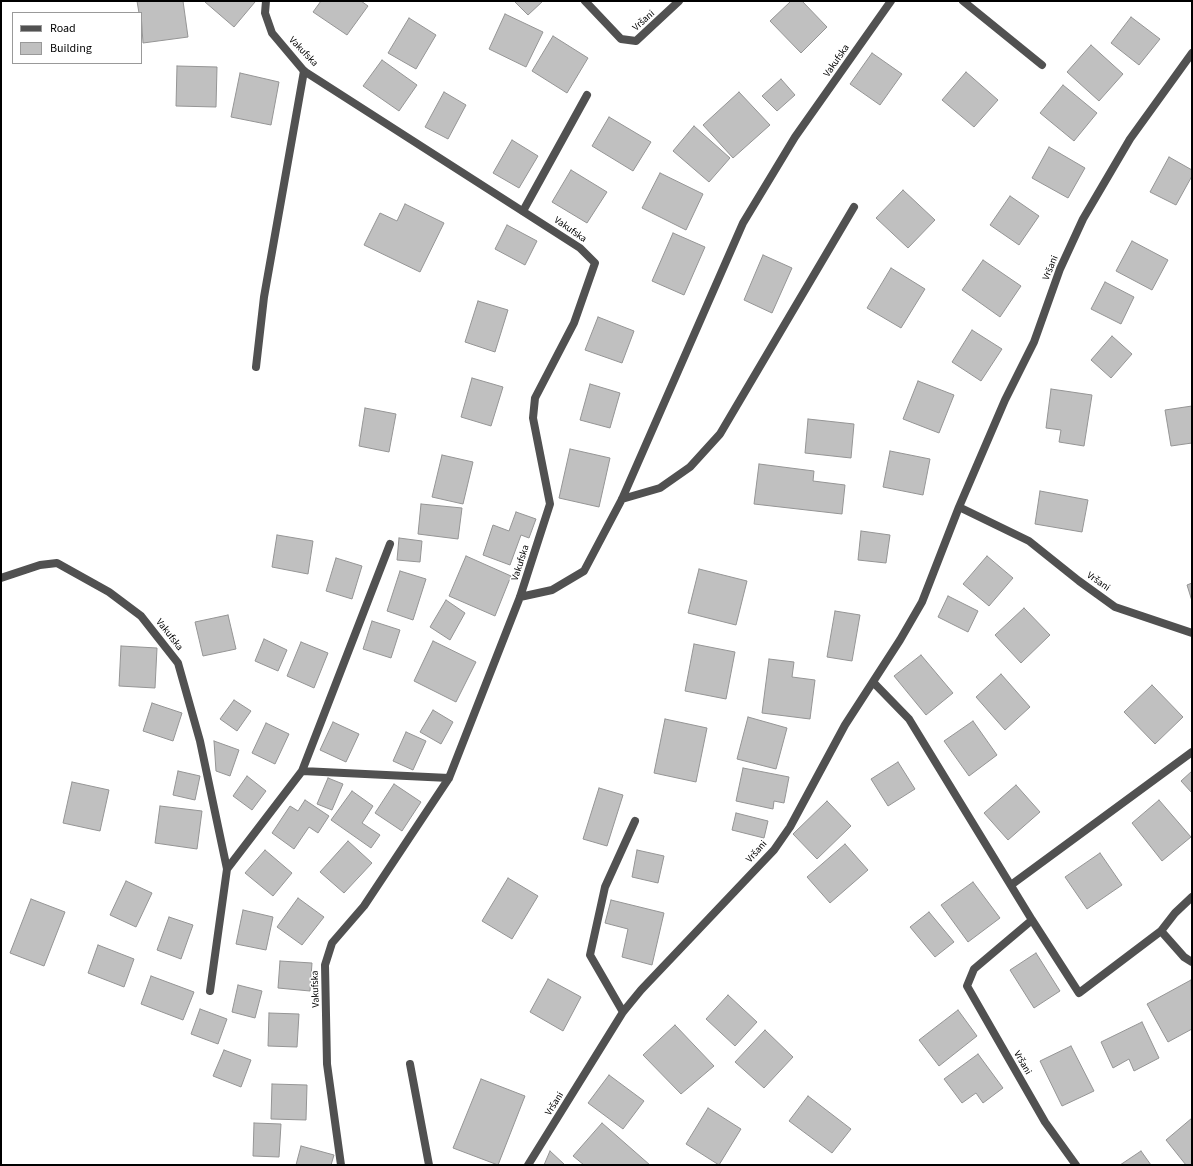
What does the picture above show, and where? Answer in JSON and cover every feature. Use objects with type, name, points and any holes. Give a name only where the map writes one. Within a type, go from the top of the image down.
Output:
[{"type":"street","name":"Vakufska","points":[[266,1],[265,13],[272,33],[304,71],[524,211],[580,248],[595,263],[574,323],[535,398],[533,418],[550,504],[520,597],[449,778],[364,906],[332,943],[325,965],[327,1064],[341,1165]]},
{"type":"street","name":"Vršani","points":[[584,1],[622,39],[636,41],[679,1]]},
{"type":"street","name":"Vakufska","points":[[520,597],[552,590],[584,570],[622,499],[743,223],[795,138],[891,1]]},
{"type":"street","points":[[963,1],[1042,65]]},
{"type":"street","name":"Vršani","points":[[528,1165],[623,1012],[646,985],[774,850],[790,827],[845,725],[922,602],[959,507],[1005,400],[1034,342],[1060,269],[1083,219],[1130,139],[1192,53]]},
{"type":"street","points":[[256,367],[264,297],[304,71]]},
{"type":"street","points":[[524,211],[587,95]]},
{"type":"street","points":[[622,499],[660,488],[690,467],[720,434],[854,206]]},
{"type":"street","name":"Vršani","points":[[959,507],[1029,541],[1079,581],[1116,607],[1192,633]]},
{"type":"street","points":[[226,869],[302,771],[390,544]]},
{"type":"street","name":"Vakufska","points":[[1,578],[40,565],[57,562],[109,592],[141,616],[178,663],[200,741],[226,869],[210,991]]},
{"type":"street","points":[[873,682],[909,719],[1010,885],[1079,993],[1161,931],[1175,913],[1192,897]]},
{"type":"street","points":[[1010,885],[1192,752]]},
{"type":"street","points":[[302,771],[449,778]]},
{"type":"street","points":[[623,1012],[590,955],[604,887],[635,821]]},
{"type":"street","name":"Vršani","points":[[1032,920],[974,968],[967,986],[1045,1122],[1076,1165]]},
{"type":"street","points":[[1161,931],[1184,957],[1192,962]]},
{"type":"street","points":[[410,1064],[429,1165]]},
{"type":"building","points":[[137,1],[183,1],[188,37],[143,43],[142,12],[139,12]]},
{"type":"building","points":[[321,1],[361,1],[368,6],[347,35],[313,12]]},
{"type":"building","points":[[514,1],[543,1],[528,15]]},
{"type":"building","points":[[791,1],[802,1],[827,27],[801,53],[770,21]]},
{"type":"building","points":[[205,2],[255,2],[234,27]]},
{"type":"building","points":[[505,14],[543,32],[526,67],[489,49]]},
{"type":"building","points":[[1131,17],[1160,39],[1139,65],[1111,43]]},
{"type":"building","points":[[409,18],[436,35],[416,69],[388,53]]},
{"type":"building","points":[[553,36],[588,58],[567,93],[532,71]]},
{"type":"building","points":[[1091,45],[1123,74],[1099,101],[1067,72]]},
{"type":"building","points":[[872,53],[902,74],[880,105],[850,84]]},
{"type":"building","points":[[382,60],[417,85],[399,111],[363,86]]},
{"type":"building","points":[[177,66],[217,67],[216,107],[176,106]]},
{"type":"building","points":[[966,72],[998,100],[974,127],[942,100]]},
{"type":"building","points":[[240,73],[279,82],[271,125],[231,117]]},
{"type":"building","points":[[781,79],[795,95],[777,111],[762,96]]},
{"type":"building","points":[[1063,85],[1097,113],[1074,141],[1040,113]]},
{"type":"building","points":[[444,92],[466,105],[448,139],[425,127]]},
{"type":"building","points":[[739,92],[770,125],[733,158],[703,125]]},
{"type":"building","points":[[609,117],[651,142],[633,171],[592,146]]},
{"type":"building","points":[[694,126],[730,158],[709,182],[673,151]]},
{"type":"building","points":[[512,140],[538,156],[519,188],[493,173]]},
{"type":"building","points":[[1049,147],[1085,168],[1068,198],[1032,178]]},
{"type":"building","points":[[1169,157],[1192,170],[1192,176],[1176,205],[1150,192]]},
{"type":"building","points":[[571,170],[607,192],[587,223],[552,202]]},
{"type":"building","points":[[660,173],[703,194],[686,230],[642,208]]},
{"type":"building","points":[[903,190],[935,220],[908,248],[876,218]]},
{"type":"building","points":[[1010,196],[1039,216],[1019,245],[990,225]]},
{"type":"building","points":[[405,204],[444,223],[420,272],[364,245],[380,213],[397,221]]},
{"type":"building","points":[[507,225],[537,241],[525,265],[495,249]]},
{"type":"building","points":[[673,233],[705,247],[684,295],[652,281]]},
{"type":"building","points":[[1132,241],[1168,260],[1152,290],[1116,271]]},
{"type":"building","points":[[763,255],[792,268],[772,313],[744,300]]},
{"type":"building","points":[[983,260],[1021,286],[1000,317],[962,290]]},
{"type":"building","points":[[891,268],[925,289],[901,328],[867,308]]},
{"type":"building","points":[[1105,282],[1134,297],[1121,324],[1091,309]]},
{"type":"building","points":[[478,301],[508,310],[495,352],[465,342]]},
{"type":"building","points":[[598,317],[634,331],[622,363],[585,350]]},
{"type":"building","points":[[972,330],[1002,349],[981,381],[952,362]]},
{"type":"building","points":[[1112,336],[1132,354],[1111,378],[1091,360]]},
{"type":"building","points":[[472,378],[503,387],[491,426],[461,417]]},
{"type":"building","points":[[918,381],[954,395],[939,433],[903,419]]},
{"type":"building","points":[[590,384],[620,393],[610,428],[580,420]]},
{"type":"building","points":[[1051,389],[1092,395],[1084,446],[1059,442],[1061,430],[1046,428]]},
{"type":"building","points":[[1192,406],[1192,443],[1171,446],[1165,410]]},
{"type":"building","points":[[365,408],[396,414],[389,452],[359,446]]},
{"type":"building","points":[[808,419],[854,424],[851,458],[805,453]]},
{"type":"building","points":[[570,449],[610,458],[599,507],[559,498]]},
{"type":"building","points":[[890,451],[930,459],[923,495],[883,487]]},
{"type":"building","points":[[442,455],[473,462],[463,504],[432,497]]},
{"type":"building","points":[[759,464],[814,471],[813,481],[845,485],[842,514],[754,504]]},
{"type":"building","points":[[1040,491],[1088,500],[1082,532],[1035,524]]},
{"type":"building","points":[[421,504],[462,508],[458,539],[418,534]]},
{"type":"building","points":[[516,512],[536,519],[529,538],[521,535],[510,565],[483,555],[493,525],[509,531]]},
{"type":"building","points":[[861,531],[890,535],[886,563],[858,560]]},
{"type":"building","points":[[277,535],[313,541],[308,574],[272,567]]},
{"type":"building","points":[[399,538],[422,541],[420,562],[397,560]]},
{"type":"building","points":[[466,556],[511,576],[495,616],[449,596]]},
{"type":"building","points":[[987,556],[1013,578],[989,606],[963,584]]},
{"type":"building","points":[[336,558],[362,566],[352,599],[326,591]]},
{"type":"building","points":[[699,569],[747,581],[736,625],[688,613]]},
{"type":"building","points":[[400,571],[426,579],[413,620],[387,611]]},
{"type":"building","points":[[1192,583],[1192,601],[1187,585]]},
{"type":"building","points":[[948,596],[978,611],[968,632],[938,617]]},
{"type":"building","points":[[446,600],[465,613],[450,640],[430,627]]},
{"type":"building","points":[[1024,608],[1050,635],[1021,663],[995,635]]},
{"type":"building","points":[[835,611],[860,615],[852,661],[827,657]]},
{"type":"building","points":[[228,615],[236,649],[203,656],[195,622]]},
{"type":"building","points":[[372,621],[400,630],[391,658],[363,649]]},
{"type":"building","points":[[264,639],[287,650],[278,671],[255,661]]},
{"type":"building","points":[[433,641],[476,662],[456,702],[414,681]]},
{"type":"building","points":[[301,642],[328,653],[314,688],[287,676]]},
{"type":"building","points":[[694,644],[735,652],[726,699],[685,691]]},
{"type":"building","points":[[121,646],[157,648],[155,688],[119,686]]},
{"type":"building","points":[[921,655],[953,693],[926,715],[894,676]]},
{"type":"building","points":[[769,659],[794,662],[792,677],[815,680],[810,719],[762,713]]},
{"type":"building","points":[[1001,674],[1030,707],[1005,730],[976,697]]},
{"type":"building","points":[[1152,685],[1183,717],[1155,744],[1124,712]]},
{"type":"building","points":[[234,700],[251,711],[237,731],[220,719]]},
{"type":"building","points":[[152,703],[182,713],[173,741],[143,731]]},
{"type":"building","points":[[433,710],[453,722],[441,744],[420,732]]},
{"type":"building","points":[[748,717],[787,728],[776,769],[737,759]]},
{"type":"building","points":[[665,719],[707,728],[696,782],[654,773]]},
{"type":"building","points":[[973,721],[997,755],[969,776],[944,741]]},
{"type":"building","points":[[333,722],[359,734],[346,762],[320,750]]},
{"type":"building","points":[[266,723],[289,734],[275,764],[252,753]]},
{"type":"building","points":[[406,732],[426,741],[413,770],[393,761]]},
{"type":"building","points":[[214,741],[239,750],[230,776],[216,771]]},
{"type":"building","points":[[898,762],[915,789],[888,806],[871,779]]},
{"type":"building","points":[[743,768],[789,777],[784,803],[774,801],[773,809],[736,801]]},
{"type":"building","points":[[178,771],[200,776],[195,800],[173,795]]},
{"type":"building","points":[[1192,771],[1192,793],[1181,781]]},
{"type":"building","points":[[247,776],[266,791],[252,810],[233,796]]},
{"type":"building","points":[[328,778],[343,784],[332,810],[317,804]]},
{"type":"building","points":[[72,782],[109,790],[100,831],[63,823]]},
{"type":"building","points":[[394,784],[421,802],[402,831],[375,813]]},
{"type":"building","points":[[1016,785],[1040,812],[1008,840],[984,813]]},
{"type":"building","points":[[599,788],[623,795],[607,846],[583,839]]},
{"type":"building","points":[[352,791],[373,806],[362,823],[380,835],[371,848],[331,820]]},
{"type":"building","points":[[305,800],[329,816],[318,833],[309,827],[294,849],[272,833],[290,806],[298,811]]},
{"type":"building","points":[[1159,800],[1191,837],[1162,861],[1132,823]]},
{"type":"building","points":[[827,801],[851,826],[817,859],[793,834]]},
{"type":"building","points":[[160,806],[202,811],[197,849],[155,843]]},
{"type":"building","points":[[736,813],[768,821],[764,838],[732,830]]},
{"type":"building","points":[[348,841],[372,863],[344,893],[320,872]]},
{"type":"building","points":[[845,844],[868,870],[830,903],[807,877]]},
{"type":"building","points":[[265,850],[292,873],[273,896],[245,873]]},
{"type":"building","points":[[637,850],[664,856],[658,883],[632,877]]},
{"type":"building","points":[[1100,853],[1122,885],[1087,909],[1065,877]]},
{"type":"building","points":[[508,878],[538,896],[512,939],[482,921]]},
{"type":"building","points":[[126,881],[152,893],[136,927],[110,915]]},
{"type":"building","points":[[973,882],[1000,918],[968,942],[941,905]]},
{"type":"building","points":[[298,898],[324,917],[302,945],[277,927]]},
{"type":"building","points":[[31,899],[65,912],[44,966],[10,953]]},
{"type":"building","points":[[611,900],[664,913],[652,965],[622,957],[628,929],[605,923]]},
{"type":"building","points":[[243,910],[273,917],[266,950],[236,944]]},
{"type":"building","points":[[929,912],[954,942],[935,957],[910,927]]},
{"type":"building","points":[[169,917],[193,925],[181,959],[157,950]]},
{"type":"building","points":[[98,945],[134,959],[124,987],[88,973]]},
{"type":"building","points":[[1036,953],[1060,991],[1034,1008],[1010,970]]},
{"type":"building","points":[[280,961],[312,963],[310,991],[278,988]]},
{"type":"building","points":[[151,976],[194,992],[183,1020],[141,1004]]},
{"type":"building","points":[[548,979],[581,997],[563,1031],[530,1012]]},
{"type":"building","points":[[1191,980],[1192,1029],[1168,1042],[1147,1004]]},
{"type":"building","points":[[238,985],[262,991],[255,1018],[232,1012]]},
{"type":"building","points":[[728,995],[757,1022],[735,1046],[706,1019]]},
{"type":"building","points":[[200,1009],[227,1019],[218,1044],[191,1034]]},
{"type":"building","points":[[958,1010],[977,1036],[939,1066],[919,1040]]},
{"type":"building","points":[[269,1013],[299,1014],[297,1047],[268,1046]]},
{"type":"building","points":[[1142,1022],[1159,1058],[1134,1071],[1129,1059],[1113,1068],[1101,1042]]},
{"type":"building","points":[[675,1025],[714,1066],[681,1094],[643,1055]]},
{"type":"building","points":[[765,1030],[793,1057],[764,1088],[735,1062]]},
{"type":"building","points":[[1071,1046],[1094,1091],[1062,1106],[1040,1061]]},
{"type":"building","points":[[224,1050],[251,1060],[241,1087],[213,1076]]},
{"type":"building","points":[[978,1054],[1003,1088],[983,1103],[976,1093],[962,1103],[944,1079]]},
{"type":"building","points":[[609,1075],[644,1101],[623,1129],[588,1103]]},
{"type":"building","points":[[481,1079],[525,1096],[498,1165],[453,1148]]},
{"type":"building","points":[[272,1084],[307,1085],[306,1120],[271,1119]]},
{"type":"building","points":[[808,1096],[851,1129],[832,1153],[789,1121]]},
{"type":"building","points":[[708,1108],[741,1129],[719,1165],[686,1144]]},
{"type":"building","points":[[1192,1118],[1192,1165],[1186,1165],[1166,1140]]},
{"type":"building","points":[[254,1123],[281,1124],[279,1157],[253,1156]]},
{"type":"building","points":[[602,1123],[650,1165],[584,1165],[573,1156]]},
{"type":"building","points":[[301,1146],[334,1155],[331,1165],[296,1165]]},
{"type":"building","points":[[550,1151],[565,1165],[544,1165]]},
{"type":"building","points":[[1141,1151],[1151,1165],[1120,1165]]}]
